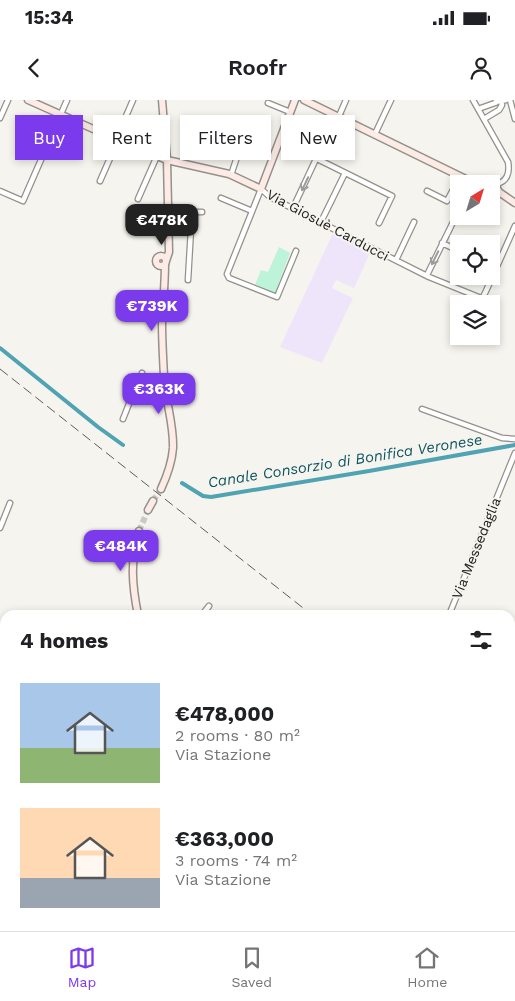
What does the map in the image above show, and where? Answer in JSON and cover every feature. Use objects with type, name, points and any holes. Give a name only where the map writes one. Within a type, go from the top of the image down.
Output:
[{"type":"main road","points":[[28,100],[93,128]]},
{"type":"main road","points":[[162,100],[163,115]]},
{"type":"main road","points":[[161,489],[170,465],[173,447],[165,388],[162,323],[163,262],[168,242],[167,160],[231,174],[261,189],[295,100]]},
{"type":"main road","points":[[304,100],[336,115]]},
{"type":"main road","points":[[355,124],[458,175]]},
{"type":"main road","points":[[500,193],[515,203]]},
{"type":"main road","points":[[148,510],[154,501]]},
{"type":"main road","points":[[137,610],[132,574],[134,550],[139,531]]},
{"type":"street","points":[[0,118],[8,100]]},
{"type":"street","points":[[0,191],[23,201],[67,100]]},
{"type":"street","points":[[126,115],[132,100]]},
{"type":"street","points":[[338,115],[346,100]]},
{"type":"street","points":[[375,134],[391,100]]},
{"type":"street","points":[[473,100],[508,162],[507,176],[500,183]]},
{"type":"street","points":[[478,109],[502,101]]},
{"type":"street","points":[[484,119],[499,110],[502,101]]},
{"type":"street","points":[[502,101],[515,119]]},
{"type":"street","points":[[268,103],[290,112]]},
{"type":"street","points":[[100,181],[108,160]]},
{"type":"street","points":[[138,199],[156,160]]},
{"type":"street","points":[[231,174],[236,160]]},
{"type":"street","points":[[293,208],[316,160]]},
{"type":"street","points":[[318,160],[392,196],[379,223]]},
{"type":"street","points":[[321,222],[345,173]]},
{"type":"street","points":[[261,189],[228,274],[229,278],[277,297],[296,251]]},
{"type":"street","name":"Via Giosuè Carducci","points":[[261,189],[270,197],[396,260],[478,298],[483,297],[515,226]]},
{"type":"street","points":[[427,191],[447,201],[450,195]]},
{"type":"street","points":[[221,198],[252,211]]},
{"type":"street","points":[[167,206],[192,212],[202,212]]},
{"type":"street","points":[[188,280],[192,212]]},
{"type":"street","name":"Via Giosuè Carducci","points":[[396,260],[414,222]]},
{"type":"street","points":[[427,275],[451,225]]},
{"type":"street","points":[[442,243],[450,247]]},
{"type":"street","points":[[123,419],[142,373]]},
{"type":"street","points":[[138,381],[165,388]]},
{"type":"street","points":[[422,409],[502,438],[515,439]]},
{"type":"street","name":"Via Messedaglia","points":[[451,610],[515,453]]},
{"type":"street","points":[[0,528],[10,503]]},
{"type":"street","points":[[206,610],[209,606]]},
{"type":"shaded area","points":[[334,231],[371,251],[354,288],[336,280],[332,288],[353,298],[322,363],[280,347]]},
{"type":"green space","points":[[279,247],[290,253],[275,293],[255,285],[261,270],[268,272]]},
{"type":"waterway","name":"Canale Consorzio di Bonifica Veronese","points":[[0,348],[123,445]]},
{"type":"waterway","name":"Canale Consorzio di Bonifica Veronese","points":[[182,483],[203,496],[211,497],[515,445]]},
{"type":"tunnel","points":[[153,501],[161,489]]},
{"type":"tunnel","points":[[139,531],[148,510]]},
{"type":"railway","points":[[0,369],[306,610]]}]
